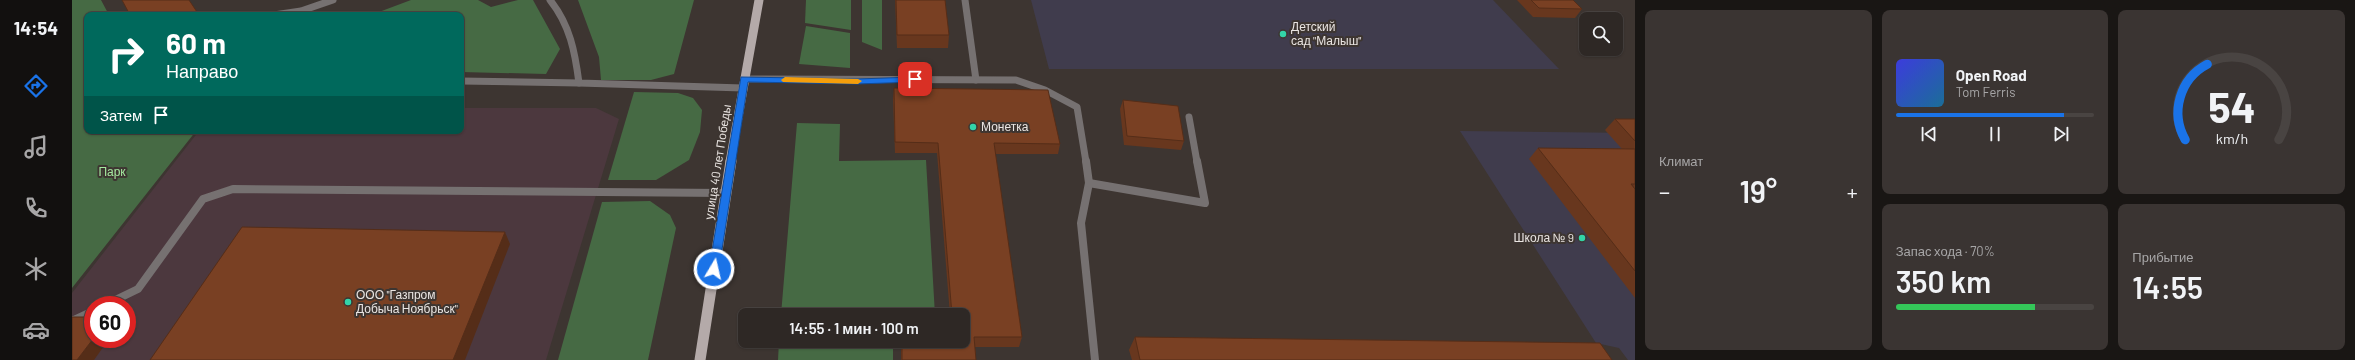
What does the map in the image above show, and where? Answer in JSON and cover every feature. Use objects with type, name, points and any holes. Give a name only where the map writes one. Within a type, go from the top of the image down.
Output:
[{"type":"main road","name":"улица 40 лет Победы","points":[[754,0],[755,16]]},
{"type":"main road","name":"улица 40 лет Победы","points":[[700,360],[743,83],[759,0]]},
{"type":"lane","points":[[294,12],[333,0]]},
{"type":"lane","points":[[550,0],[566,22],[574,41],[580,83]]},
{"type":"lane","points":[[965,0],[976,80]]},
{"type":"lane","points":[[464,81],[743,83],[857,81],[885,79],[1016,80],[1045,90],[1076,107],[1089,183],[1081,223],[1095,360]]},
{"type":"lane","points":[[1089,183],[1205,204],[1189,117]]},
{"type":"lane","points":[[124,296],[138,289],[203,199],[233,189],[725,193]]},
{"type":"lane","points":[[72,321],[84,315]]},
{"type":"shaded area","name":"Детский сад \"Малыш\"","points":[[1031,0],[1493,0],[1559,69],[1049,69]]},
{"type":"shaded area","points":[[464,108],[596,108],[619,119],[546,360],[72,360],[72,293],[197,134],[464,134]]},
{"type":"shaded area","name":"Школа № 9","points":[[1460,131],[1635,133],[1635,360],[1628,360],[1619,348],[1596,343]]},
{"type":"green space","name":"Парк","points":[[72,0],[101,0],[107,12],[84,12],[84,134],[194,134],[72,288]]},
{"type":"green space","points":[[411,0],[478,0],[491,7],[518,0],[533,0],[560,49],[546,74],[464,72],[464,12],[379,12]]},
{"type":"green space","points":[[578,0],[694,0],[674,74],[651,80],[601,80],[599,57]]},
{"type":"green space","points":[[806,0],[851,0],[851,30],[805,23]]},
{"type":"green space","points":[[862,0],[882,0],[882,50],[862,42]]},
{"type":"green space","points":[[806,26],[850,33],[850,68],[799,64]]},
{"type":"green space","points":[[634,92],[678,93],[693,98],[702,110],[700,132],[689,160],[656,180],[608,180]]},
{"type":"green space","points":[[797,123],[840,124],[839,161],[926,160],[935,308],[782,308]]},
{"type":"green space","points":[[650,201],[670,215],[676,228],[648,360],[558,360],[602,202]]},
{"type":"green space","points":[[779,348],[893,348],[893,360],[778,360]]},
{"type":"building","points":[[122,0],[189,0],[197,12],[128,12]]},
{"type":"building","points":[[896,0],[945,0],[949,35],[897,35]]},
{"type":"building","points":[[1531,0],[1573,0],[1582,9],[1539,8]]},
{"type":"building","points":[[894,88],[1048,90],[1060,144],[994,143],[1022,337],[974,337],[976,360],[902,360],[902,348],[970,348],[970,308],[951,308],[938,143],[895,142]]},
{"type":"building","points":[[1123,100],[1178,106],[1184,141],[1127,136]]},
{"type":"building","points":[[1615,119],[1635,119],[1635,141]]},
{"type":"building","points":[[1538,148],[1635,149],[1635,184],[1631,184],[1635,189],[1635,271]]},
{"type":"building","name":"ООО \"Газпром Добыча Ноябрьск\"","points":[[242,227],[505,232],[453,360],[150,360]]},
{"type":"building","points":[[72,317],[84,317],[84,348],[86,348],[77,360],[72,360]]},
{"type":"building","points":[[1135,337],[1600,343],[1612,360],[1140,360]]},
{"type":"slow traffic","points":[[785,80],[858,81]]},
{"type":"place","name":"Детский сад \"Малыш\"","points":[[1283,34]]},
{"type":"place","name":"Монетка","points":[[973,127]]},
{"type":"place","name":"Школа № 9","points":[[1582,238]]},
{"type":"place","name":"ООО \"Газпром Добыча Ноябрьск\"","points":[[348,302]]},
{"type":"route","points":[[714,269],[744,79],[857,81],[915,79]]}]
